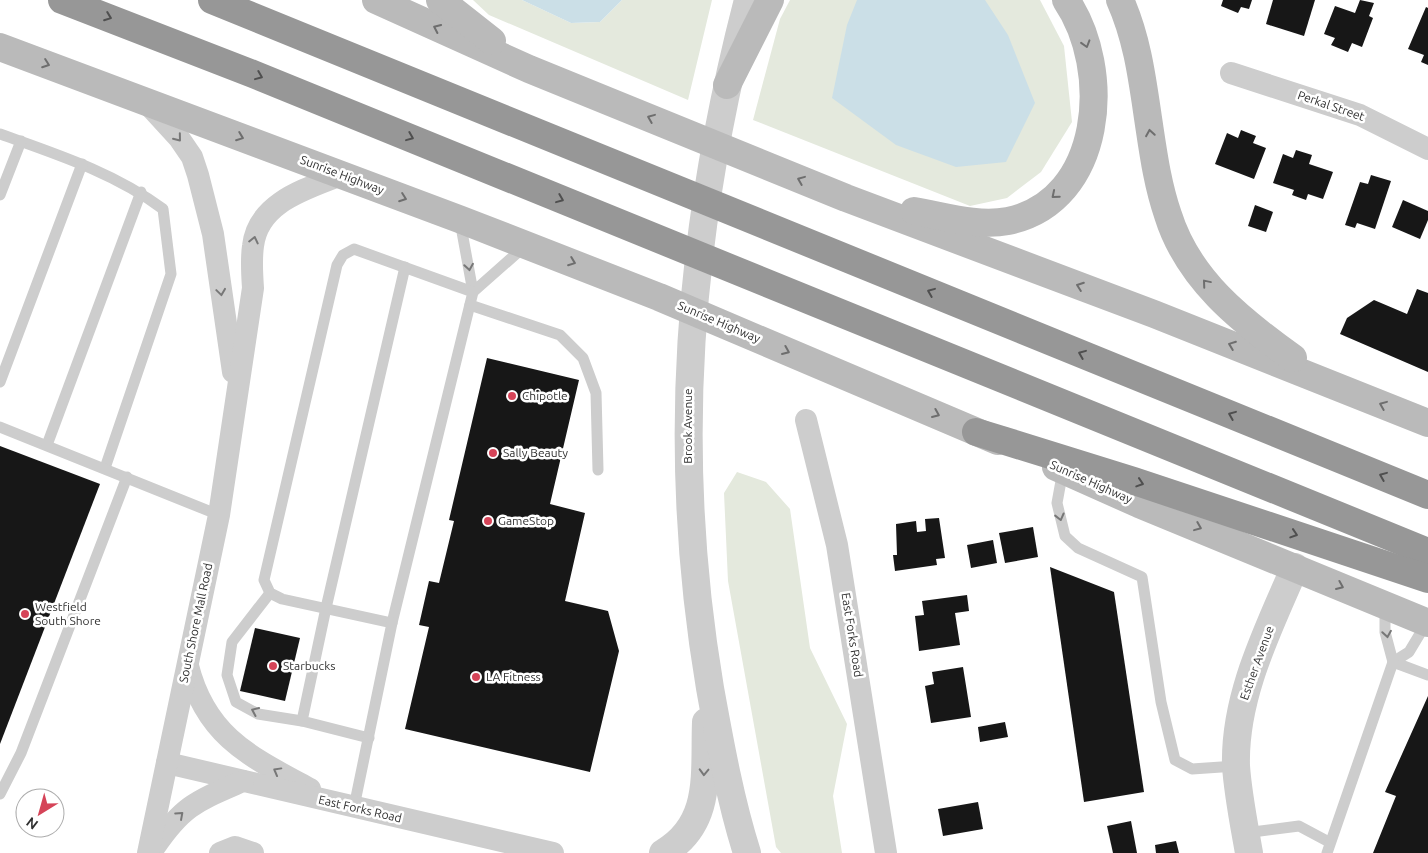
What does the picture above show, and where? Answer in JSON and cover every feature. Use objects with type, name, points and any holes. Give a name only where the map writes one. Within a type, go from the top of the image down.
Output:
[{"type":"highway","points":[[62,0],[254,74],[1428,552]]},
{"type":"highway","points":[[212,0],[1428,495]]},
{"type":"highway","points":[[976,432],[1134,481],[1428,579]]},
{"type":"main road","points":[[376,0],[529,69],[846,198],[1154,314],[1428,424]]},
{"type":"main road","points":[[440,0],[529,69]]},
{"type":"main road","points":[[727,85],[770,0]]},
{"type":"main road","points":[[846,198],[963,221],[994,222],[1022,216],[1059,193],[1067,184],[1080,161],[1090,133],[1095,87],[1088,52],[1077,20],[1066,0]]},
{"type":"main road","points":[[1120,0],[1133,32],[1162,196],[1175,236],[1196,272],[1229,308],[1266,339],[1324,381]]},
{"type":"main road","name":"Sunrise Highway","points":[[0,47],[527,244],[659,296],[1139,504],[1427,622]]},
{"type":"street","name":"Brook Avenue","points":[[747,853],[734,811],[707,671],[691,539],[688,371],[706,200],[727,85],[748,0]]},
{"type":"street","name":"Perkal Street","points":[[1231,73],[1360,114],[1428,149]]},
{"type":"street","name":"South Shore Mall Road","points":[[146,101],[179,138],[192,157],[198,175],[213,234],[237,392]]},
{"type":"street","name":"South Shore Mall Road","points":[[149,853],[219,514],[253,288],[252,254],[255,235],[265,218],[279,203],[296,192],[341,175]]},
{"type":"street","name":"East Forks Road","points":[[806,420],[837,544],[886,853]]},
{"type":"street","name":"Esther Avenue","points":[[1247,843],[1236,766],[1239,724],[1247,688],[1295,567]]},
{"type":"street","points":[[187,664],[198,698],[206,712],[230,740],[261,763],[344,805]]},
{"type":"street","points":[[663,853],[675,845],[690,830],[696,821],[702,801],[707,671]]},
{"type":"street","name":"East Forks Road","points":[[167,763],[540,852]]},
{"type":"street","points":[[149,853],[171,822],[183,812],[204,798],[242,781]]},
{"type":"street","points":[[220,853],[235,847],[252,853]]},
{"type":"lane","points":[[0,134],[82,164],[141,192],[163,209],[171,274],[105,468]]},
{"type":"lane","points":[[0,195],[21,142]]},
{"type":"lane","points":[[0,382],[82,164]]},
{"type":"lane","points":[[46,445],[141,192]]},
{"type":"lane","points":[[344,805],[369,738],[392,623],[473,292],[459,219]]},
{"type":"lane","points":[[473,292],[527,244]]},
{"type":"lane","points":[[392,623],[282,599],[270,593],[264,580],[337,264],[343,254],[354,249],[473,292]]},
{"type":"lane","points":[[302,721],[326,608],[405,267]]},
{"type":"lane","points":[[470,305],[560,335],[583,358],[596,393],[598,470]]},
{"type":"lane","points":[[0,426],[219,514]]},
{"type":"lane","points":[[1063,470],[1056,503],[1064,536],[1078,548],[1142,577],[1161,702],[1175,760],[1192,768],[1236,766]]},
{"type":"lane","points":[[0,794],[21,753],[127,476]]},
{"type":"lane","points":[[270,593],[232,642],[227,675],[236,702],[258,714],[302,721],[369,738]]},
{"type":"lane","points":[[1247,843],[1299,826],[1328,848],[1393,662],[1385,632],[1385,606]]},
{"type":"lane","points":[[1393,662],[1409,652],[1427,622]]},
{"type":"lane","points":[[1393,662],[1428,675]]},
{"type":"shaded area","points":[[473,0],[522,0],[571,23],[600,22],[622,0],[712,0],[688,100],[489,15]]},
{"type":"shaded area","points":[[522,0],[622,0],[600,22],[571,23]]},
{"type":"shaded area","points":[[790,0],[1040,0],[1064,46],[1072,122],[1041,172],[1007,198],[970,206],[753,120],[780,19]]},
{"type":"shaded area","points":[[857,0],[985,0],[1008,35],[1035,103],[1006,162],[956,167],[896,145],[832,98],[847,25]]},
{"type":"shaded area","points":[[737,472],[766,482],[790,509],[810,648],[847,724],[833,796],[842,853],[781,853],[776,847],[728,581],[724,493]]},
{"type":"building","points":[[1223,0],[1252,0],[1249,9],[1241,7],[1238,13],[1221,6]]},
{"type":"building","points":[[1273,0],[1315,0],[1304,36],[1266,24]]},
{"type":"building","points":[[1360,0],[1374,3],[1369,16],[1373,18],[1362,47],[1352,43],[1348,52],[1331,45],[1335,38],[1324,34],[1335,6],[1355,13]]},
{"type":"building","points":[[1426,7],[1428,8],[1428,65],[1421,62],[1424,55],[1408,49]]},
{"type":"building","points":[[1241,130],[1256,136],[1253,143],[1266,148],[1254,179],[1215,164],[1227,133],[1238,138]]},
{"type":"building","points":[[1296,150],[1312,155],[1309,164],[1333,172],[1323,199],[1308,194],[1306,200],[1292,195],[1294,190],[1273,183],[1283,154],[1293,158]]},
{"type":"building","points":[[1371,175],[1391,181],[1375,229],[1357,223],[1355,228],[1345,225],[1360,182],[1368,184]]},
{"type":"building","points":[[1403,200],[1428,211],[1428,220],[1420,239],[1392,227]]},
{"type":"building","points":[[1255,205],[1273,212],[1266,232],[1248,226]]},
{"type":"building","points":[[1417,289],[1428,293],[1428,372],[1340,334],[1347,318],[1374,300],[1407,314]]},
{"type":"building","points":[[487,358],[579,380],[550,504],[585,513],[565,601],[608,611],[619,651],[590,772],[405,729],[429,627],[419,625],[429,581],[439,583],[454,521],[449,520]]},
{"type":"building","name":"Westfield South Shore","points":[[0,446],[100,484],[0,744]]},
{"type":"building","points":[[939,518],[945,558],[936,559],[937,565],[895,571],[893,555],[897,555],[896,524],[916,521],[917,532],[926,531],[925,519]]},
{"type":"building","points":[[1033,527],[1038,557],[1005,563],[999,533]]},
{"type":"building","points":[[993,540],[997,563],[971,568],[967,545]]},
{"type":"building","points":[[1050,567],[1114,592],[1144,792],[1084,802]]},
{"type":"building","points":[[967,595],[969,611],[955,613],[960,645],[919,651],[915,616],[924,615],[922,601]]},
{"type":"building","points":[[255,628],[300,638],[285,701],[240,691]]},
{"type":"building","points":[[963,667],[971,717],[931,723],[925,686],[934,684],[932,672]]},
{"type":"building","points":[[1428,696],[1428,853],[1373,853],[1396,796],[1385,792]]},
{"type":"building","points":[[1005,722],[1008,737],[980,742],[978,727]]},
{"type":"building","points":[[978,802],[983,829],[943,836],[938,809]]},
{"type":"building","points":[[1131,821],[1137,853],[1113,853],[1107,826]]},
{"type":"building","points":[[1176,841],[1179,853],[1156,853],[1155,845]]},
{"type":"place","name":"Chipotle","points":[[512,396]]},
{"type":"place","name":"Sally Beauty","points":[[493,453]]},
{"type":"place","name":"GameStop","points":[[488,521]]},
{"type":"place","name":"Westfield South Shore","points":[[25,614]]},
{"type":"place","name":"Starbucks","points":[[273,666]]},
{"type":"place","name":"LA Fitness","points":[[476,677]]}]
